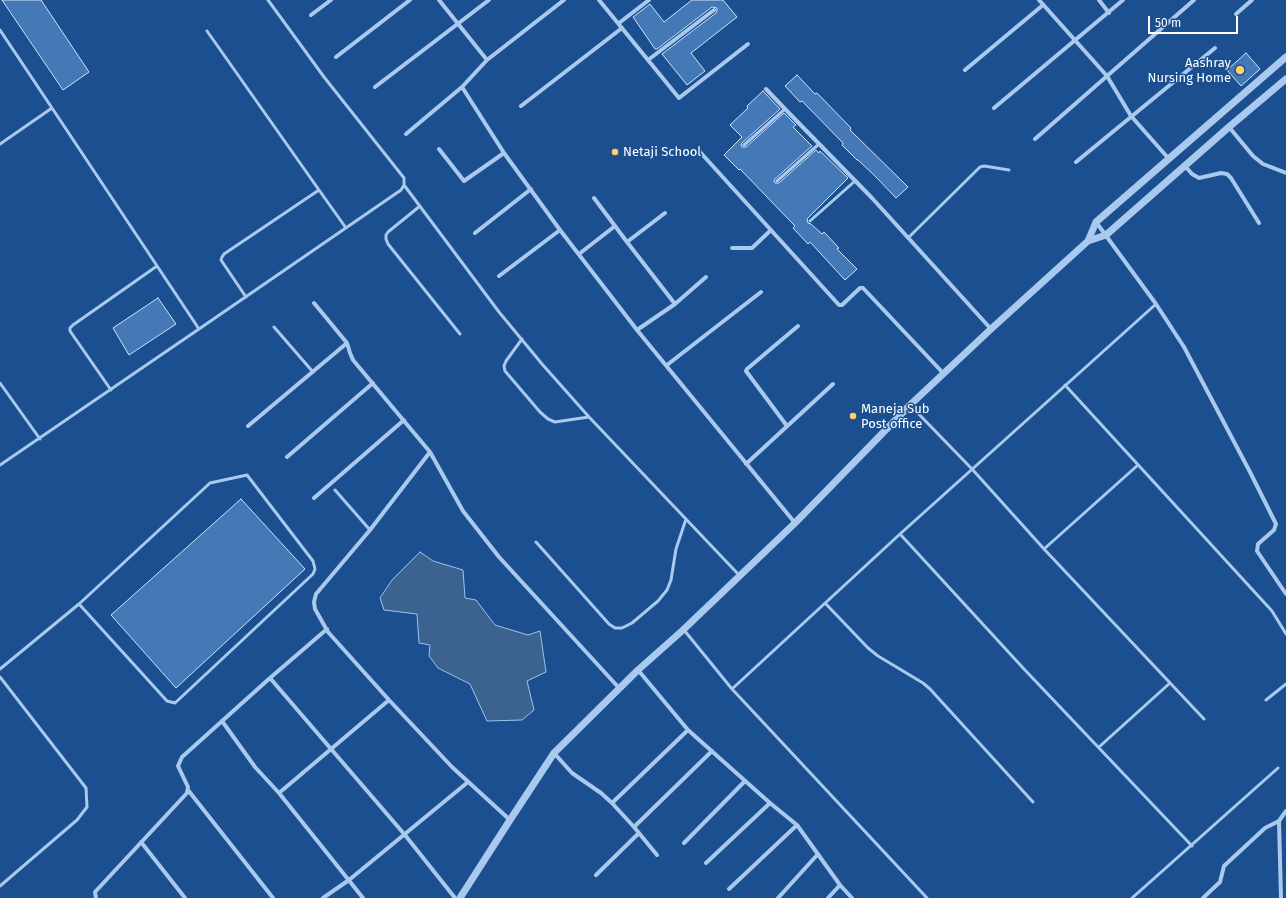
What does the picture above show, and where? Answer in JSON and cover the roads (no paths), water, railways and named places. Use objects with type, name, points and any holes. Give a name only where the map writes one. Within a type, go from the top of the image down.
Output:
[{"type":"street","points":[[311,15],[331,0]]},
{"type":"street","points":[[336,57],[410,0]]},
{"type":"street","points":[[439,0],[487,60]]},
{"type":"street","points":[[375,87],[489,0]]},
{"type":"street","points":[[406,134],[462,87],[487,60],[564,0]]},
{"type":"street","points":[[599,0],[679,98],[748,44]]},
{"type":"street","points":[[619,23],[649,0]]},
{"type":"street","points":[[1039,0],[1107,76],[1131,116],[1169,159]]},
{"type":"street","points":[[1099,0],[1108,13]]},
{"type":"street","points":[[994,108],[1123,0]]},
{"type":"street","points":[[1035,139],[1194,0]]},
{"type":"street","points":[[1236,14],[1252,0]]},
{"type":"street","points":[[965,70],[1043,5]]},
{"type":"street","points":[[648,60],[714,10]]},
{"type":"street","points":[[521,106],[622,28]]},
{"type":"street","points":[[1076,162],[1215,48]]},
{"type":"street","points":[[1088,241],[1096,222],[1286,57]]},
{"type":"street","points":[[460,898],[554,753],[638,670],[683,630],[795,523],[910,405],[991,329],[1088,241],[1106,235],[1286,79]]},
{"type":"street","points":[[462,87],[504,153],[560,230],[637,330],[795,523]]},
{"type":"street","points":[[766,89],[855,181],[991,329]]},
{"type":"street","points":[[1229,127],[1243,145],[1258,160],[1263,164],[1286,173]]},
{"type":"street","points":[[439,149],[464,181],[504,153]]},
{"type":"street","points":[[700,152],[839,305],[860,288],[864,288],[944,374]]},
{"type":"street","points":[[1186,166],[1192,174],[1199,178],[1221,173],[1227,174],[1260,223]]},
{"type":"street","points":[[475,233],[531,189]]},
{"type":"street","points":[[594,198],[675,304]]},
{"type":"street","points":[[627,242],[665,213]]},
{"type":"street","points":[[1096,222],[1156,304],[1188,353],[1240,451],[1276,524],[1274,530],[1258,544],[1257,551],[1286,594]]},
{"type":"street","points":[[579,254],[615,226]]},
{"type":"street","points":[[499,276],[560,230]]},
{"type":"street","points":[[732,248],[752,248],[771,230]]},
{"type":"street","points":[[637,330],[675,304],[706,277]]},
{"type":"street","points":[[667,366],[761,292]]},
{"type":"street","points":[[314,303],[347,343],[353,360],[373,382],[430,452],[464,511],[499,557],[620,689]]},
{"type":"street","points":[[787,426],[746,372],[747,369],[798,326]]},
{"type":"street","points":[[248,426],[347,343]]},
{"type":"street","points":[[287,457],[373,382]]},
{"type":"street","points":[[746,464],[833,384]]},
{"type":"street","points":[[314,498],[404,420]]},
{"type":"street","points":[[430,452],[370,530],[316,594],[314,602],[315,609],[327,629],[389,700],[452,767],[510,820]]},
{"type":"street","points":[[274,898],[188,790],[178,766],[182,757],[327,629]]},
{"type":"street","points":[[638,670],[688,730],[797,825],[840,885],[852,898]]},
{"type":"street","points":[[270,678],[405,835],[455,898]]},
{"type":"street","points":[[279,793],[389,700]]},
{"type":"street","points":[[222,721],[255,767],[279,793],[363,898]]},
{"type":"street","points":[[612,803],[688,730]]},
{"type":"street","points":[[634,827],[712,751]]},
{"type":"street","points":[[554,753],[572,773],[612,803],[634,827],[657,856]]},
{"type":"street","points":[[684,843],[745,781]]},
{"type":"street","points":[[323,898],[349,880],[468,782]]},
{"type":"street","points":[[96,898],[95,892],[187,793],[188,790]]},
{"type":"street","points":[[706,864],[770,803]]},
{"type":"street","points":[[1203,898],[1220,882],[1224,866],[1265,828],[1279,821],[1286,811]]},
{"type":"street","points":[[1279,821],[1281,898]]},
{"type":"street","points":[[729,889],[797,825]]},
{"type":"street","points":[[596,875],[639,833]]},
{"type":"street","points":[[141,842],[185,898]]},
{"type":"street","points":[[778,898],[818,854]]},
{"type":"street","points":[[1281,881],[1286,887]]},
{"type":"street","points":[[828,898],[840,885]]},
{"type":"lane","points":[[0,465],[401,190],[404,184],[404,178],[324,78],[268,0]]},
{"type":"lane","points":[[0,30],[199,329]]},
{"type":"lane","points":[[207,31],[346,228]]},
{"type":"lane","points":[[0,144],[52,108]]},
{"type":"lane","points":[[744,145],[785,109]]},
{"type":"lane","points":[[777,181],[819,144]]},
{"type":"lane","points":[[908,238],[980,167],[984,166],[1009,170]]},
{"type":"lane","points":[[810,221],[855,181]]},
{"type":"lane","points":[[404,184],[499,312],[522,339],[589,417],[740,576]]},
{"type":"lane","points":[[246,297],[221,260],[224,254],[319,190]]},
{"type":"lane","points":[[420,206],[388,232],[386,239],[388,244],[460,334]]},
{"type":"lane","points":[[111,390],[70,331],[70,328],[72,325],[157,266]]},
{"type":"lane","points":[[732,688],[900,534],[1156,304]]},
{"type":"lane","points":[[274,327],[313,372]]},
{"type":"lane","points":[[522,339],[506,361],[504,366],[505,371],[540,412],[548,419],[555,422],[589,417]]},
{"type":"lane","points":[[0,383],[40,439]]},
{"type":"lane","points":[[1065,385],[1272,611],[1286,634]]},
{"type":"lane","points":[[910,405],[972,469],[1044,549],[1204,719]]},
{"type":"lane","points":[[1044,549],[1138,465]]},
{"type":"lane","points":[[0,669],[79,604],[210,483],[247,475],[313,562],[315,569],[313,574],[175,703],[167,701],[79,604]]},
{"type":"lane","points":[[336,490],[370,530]]},
{"type":"lane","points":[[536,542],[609,624],[615,628],[622,628],[632,623],[658,601],[667,590],[671,580],[676,549],[686,520]]},
{"type":"lane","points":[[900,534],[1024,669],[1192,846]]},
{"type":"lane","points":[[825,603],[868,648],[878,656],[926,686],[1033,802]]},
{"type":"lane","points":[[683,630],[732,688],[927,898]]},
{"type":"lane","points":[[0,677],[86,788],[87,807],[77,820],[0,886]]},
{"type":"lane","points":[[1098,747],[1170,683]]},
{"type":"lane","points":[[1266,700],[1286,684]]},
{"type":"lane","points":[[1132,898],[1278,768]]},
{"type":"water","points":[[420,552],[433,561],[463,570],[465,598],[476,600],[495,625],[528,635],[540,631],[546,672],[527,681],[534,710],[522,720],[487,721],[470,684],[438,668],[429,656],[430,645],[419,643],[417,614],[384,610],[380,598],[392,580]]},
{"type":"place","name":"Aashray Nursing Home","points":[[1240,70]]},
{"type":"place","name":"Netaji School","points":[[615,152]]},
{"type":"place","name":"Maneja Sub Post office","points":[[853,416]]}]
